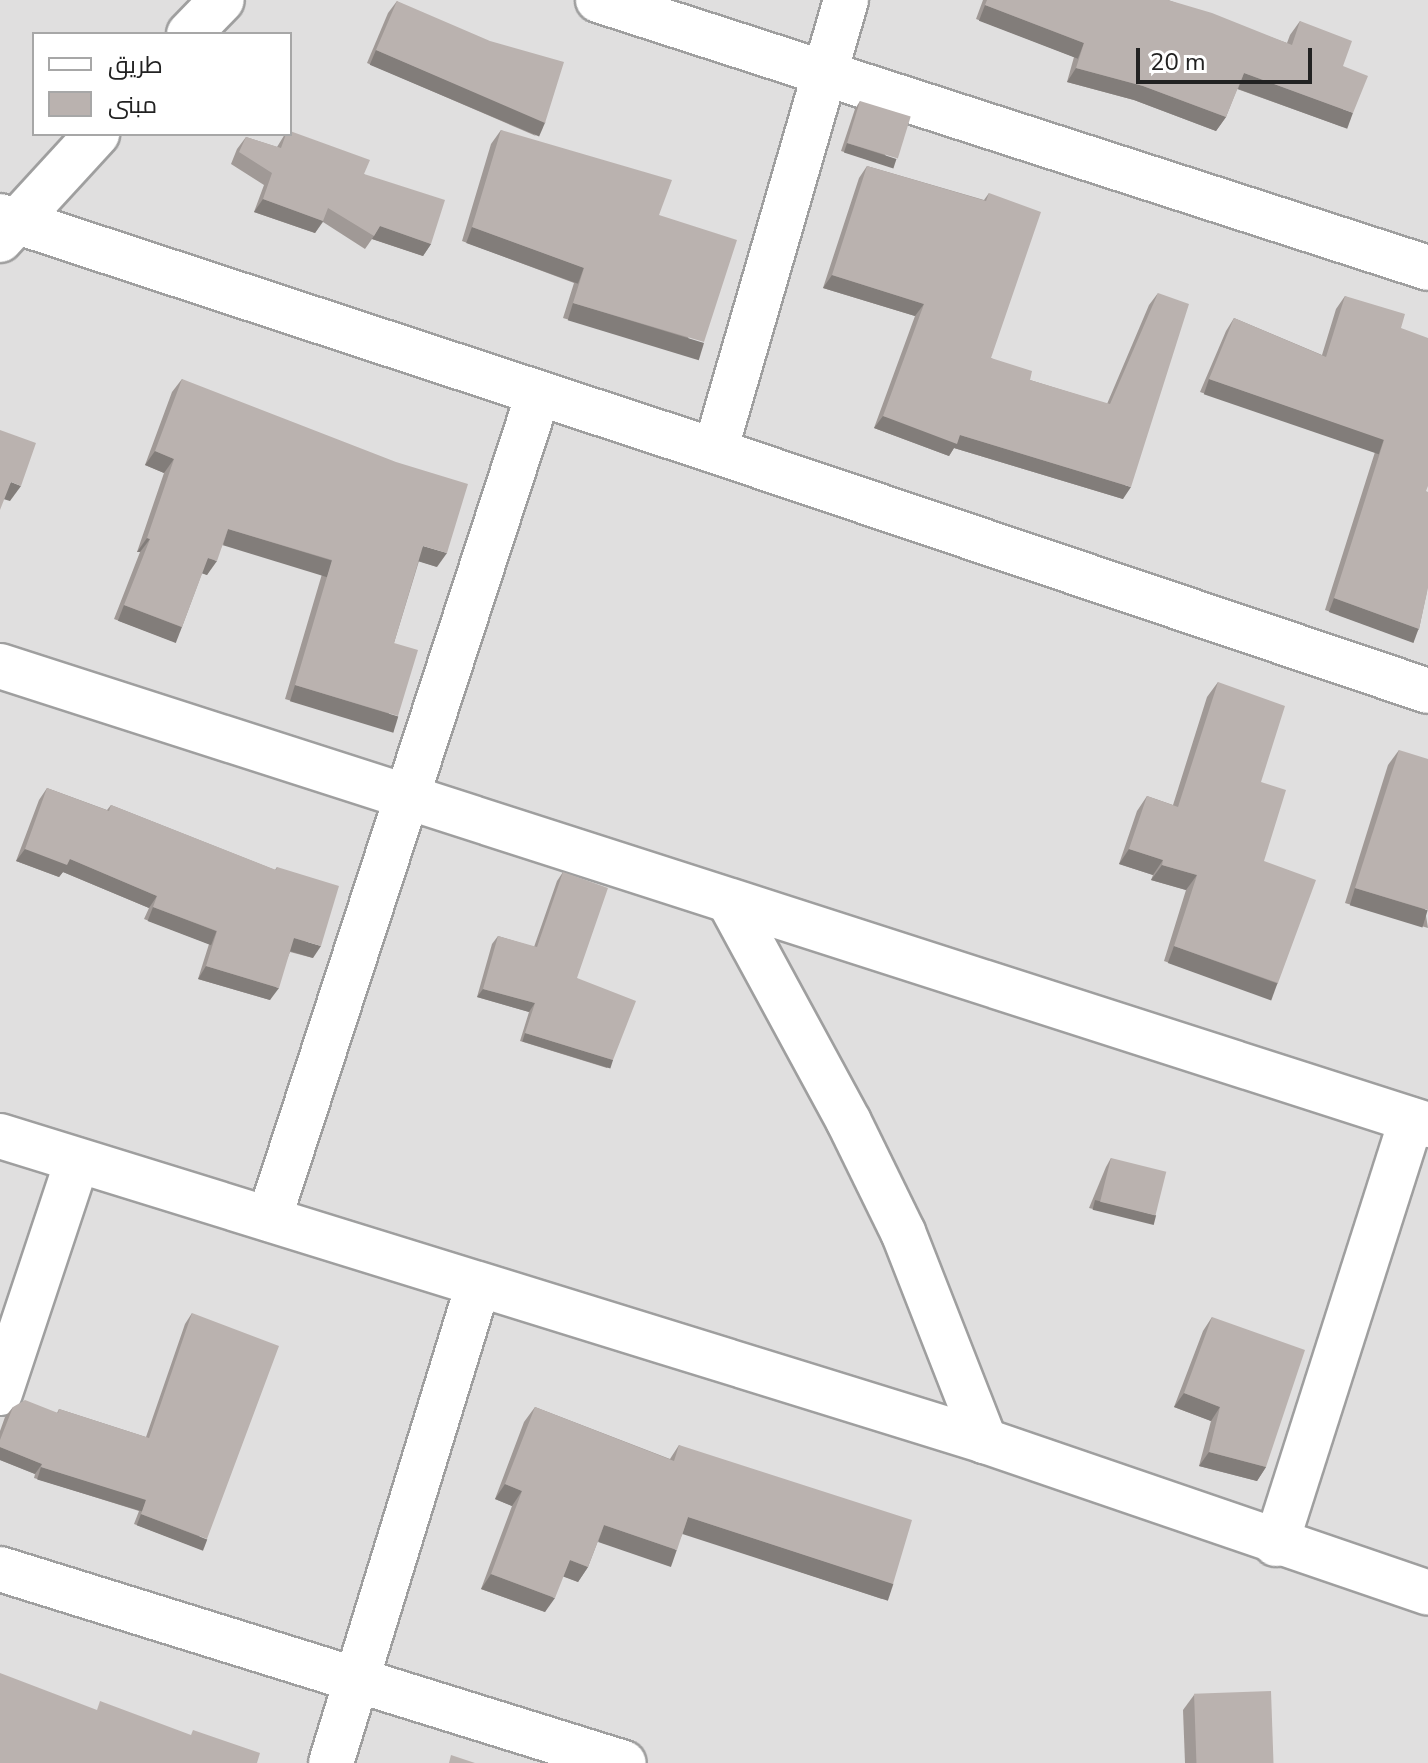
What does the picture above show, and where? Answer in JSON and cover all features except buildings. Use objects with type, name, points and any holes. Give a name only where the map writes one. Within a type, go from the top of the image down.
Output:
[{"type":"street","points":[[191,32],[222,0]]},
{"type":"street","points":[[598,0],[1428,268]]},
{"type":"street","points":[[715,451],[846,0]]},
{"type":"street","points":[[95,136],[5,226],[715,451],[1428,691]]},
{"type":"street","points":[[269,1219],[538,395]]},
{"type":"street","points":[[0,666],[405,799],[1419,1123],[1276,1544]]},
{"type":"street","points":[[729,901],[781,1003],[849,1122],[903,1232],[985,1441]]},
{"type":"street","points":[[0,1136],[985,1441],[1276,1544],[1428,1593]]},
{"type":"street","points":[[0,1393],[77,1162]]},
{"type":"street","points":[[331,1763],[478,1286]]},
{"type":"street","points":[[0,1569],[624,1763]]},
{"type":"shaded area","points":[[0,0],[1428,0],[1428,1763],[0,1763]]}]
